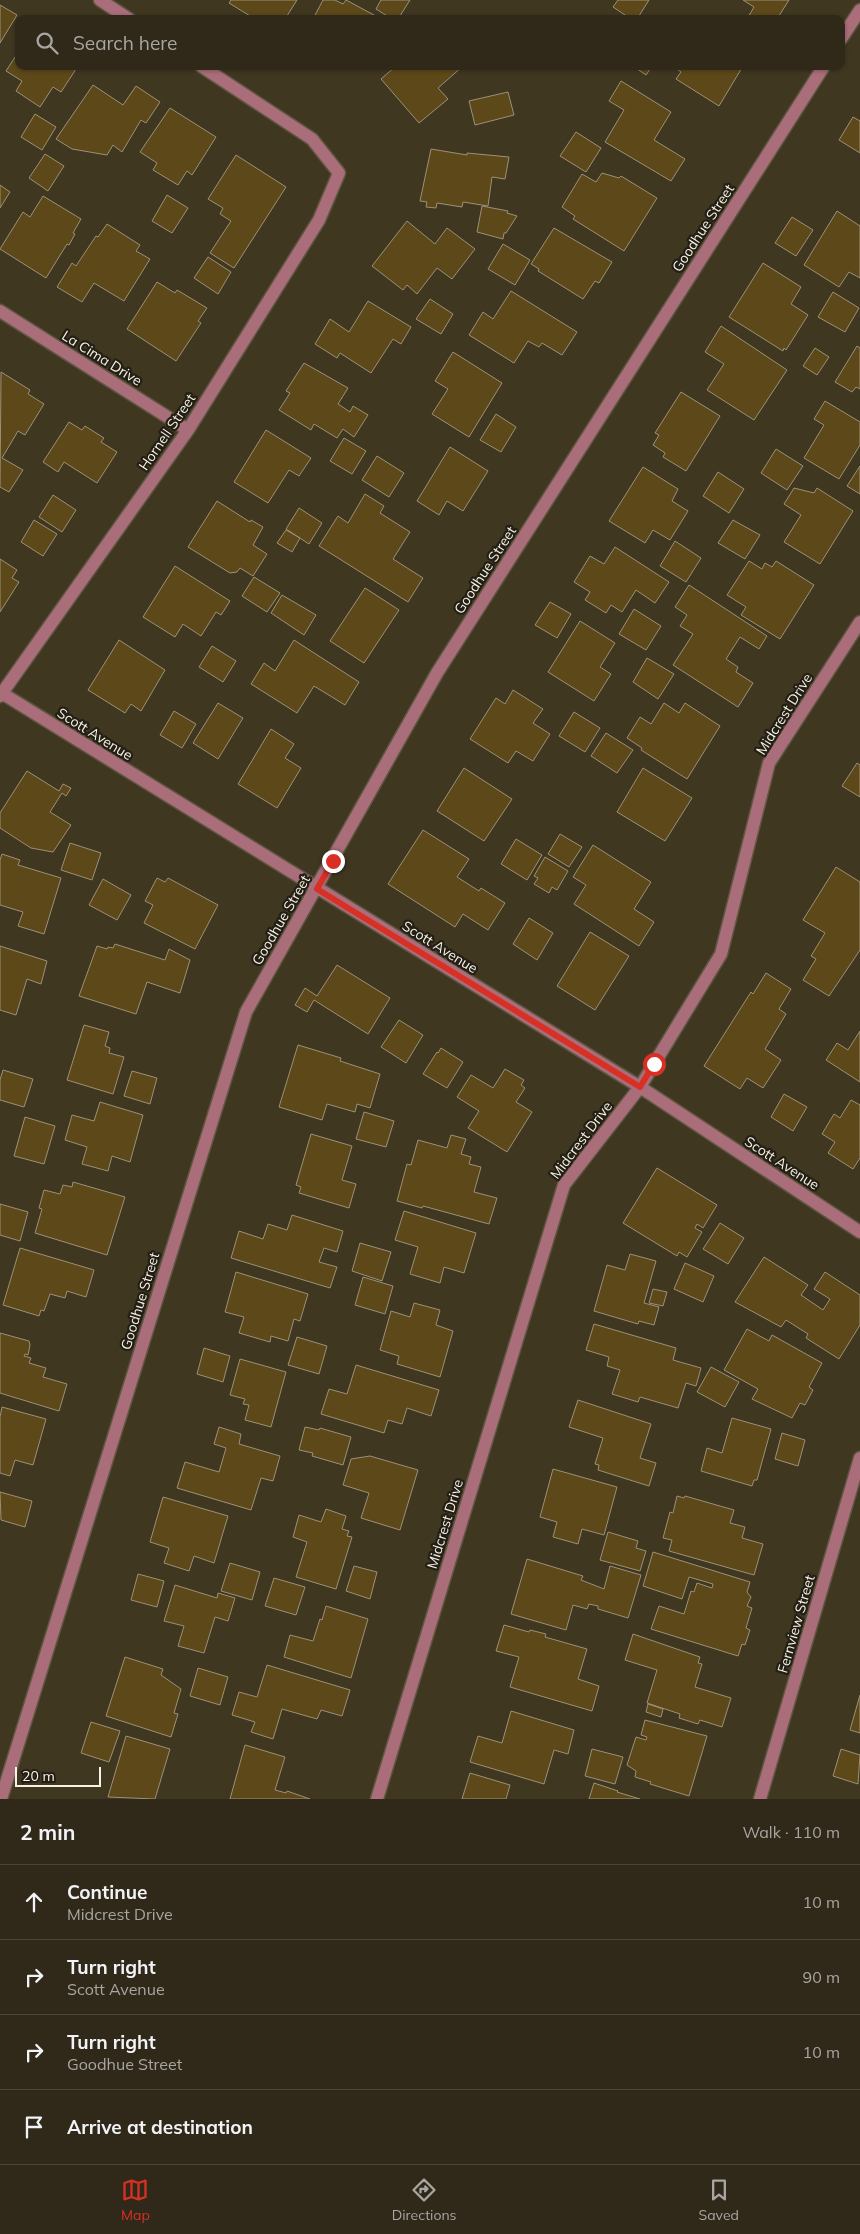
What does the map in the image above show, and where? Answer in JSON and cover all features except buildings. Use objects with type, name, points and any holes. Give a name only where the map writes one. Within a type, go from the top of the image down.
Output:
[{"type":"street","points":[[100,0],[123,15]]},
{"type":"street","points":[[845,33],[860,10]]},
{"type":"street","name":"Hornell Street","points":[[1,694],[188,430],[319,220],[339,172],[312,139],[207,70]]},
{"type":"street","name":"Goodhue Street","points":[[1,1799],[246,1012],[437,673],[821,70]]},
{"type":"street","name":"La Cima Drive","points":[[0,311],[188,430]]},
{"type":"street","name":"Midcrest Drive","points":[[377,1799],[564,1185],[640,1087],[721,954],[769,763],[860,622]]},
{"type":"street","name":"Scott Avenue","points":[[1,694],[640,1087],[860,1232]]},
{"type":"street","name":"Fernview Street","points":[[760,1799],[860,1458]]},
{"type":"route","points":[[333,861],[317,889],[640,1087],[654,1064]]}]
